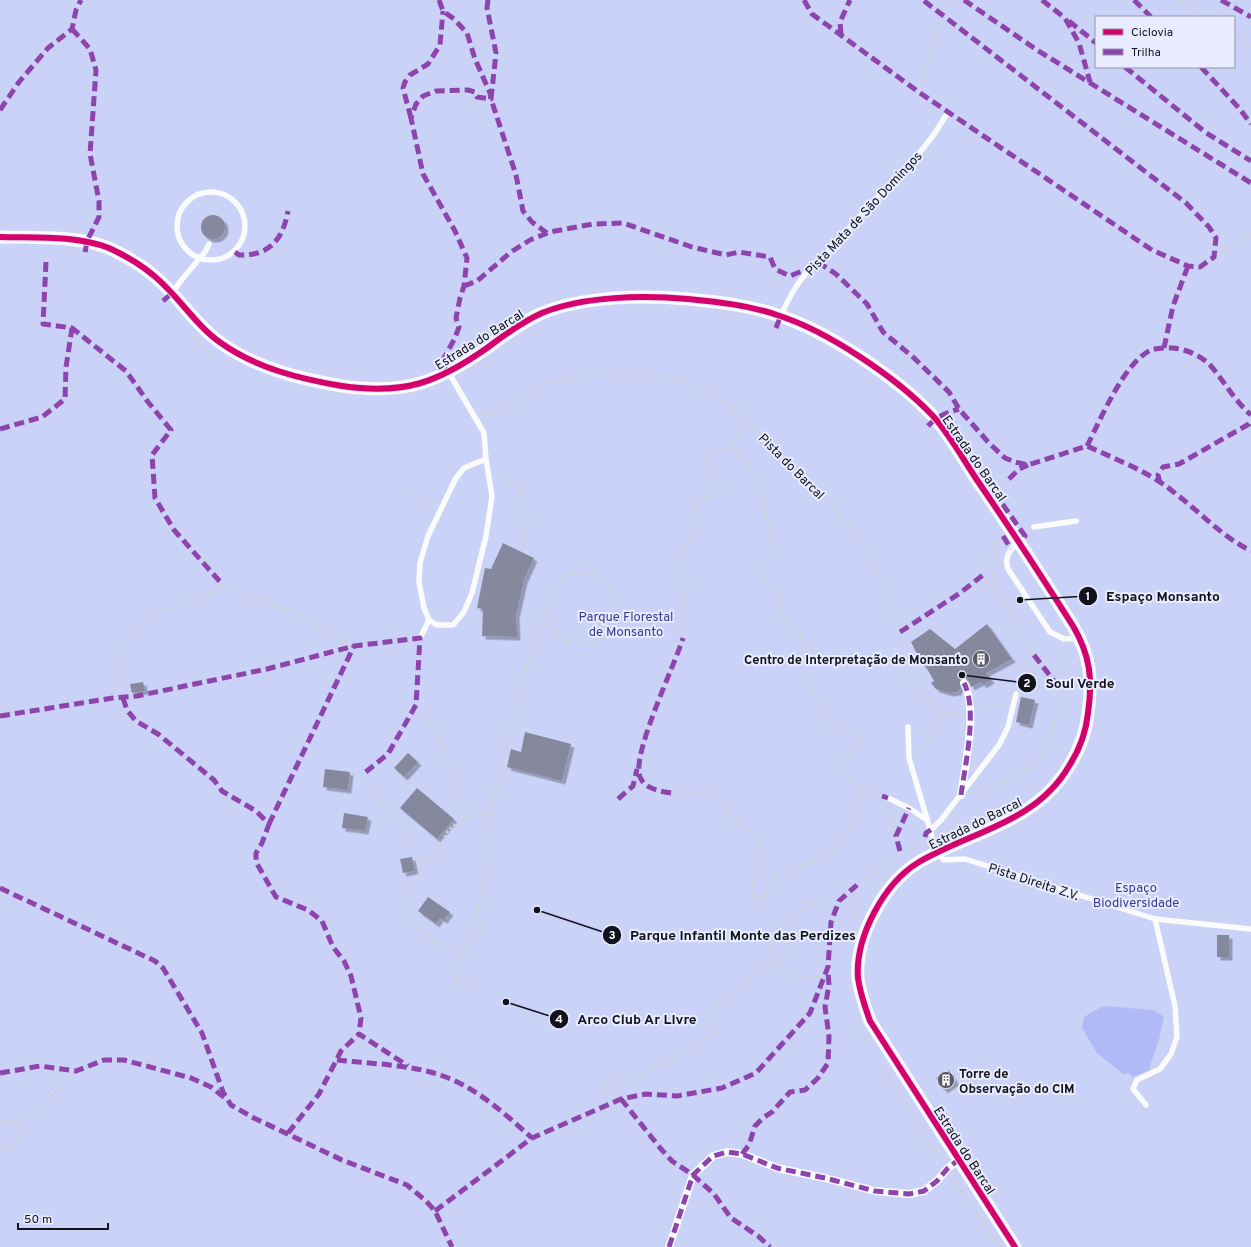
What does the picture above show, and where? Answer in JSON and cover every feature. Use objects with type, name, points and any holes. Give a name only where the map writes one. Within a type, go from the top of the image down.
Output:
[{"type":"street","name":"Estrada do Barcal","points":[[0,237],[87,241],[111,250],[154,275],[201,326],[220,342],[261,365],[290,375],[321,382],[372,390],[424,384],[449,373],[522,323],[541,314],[570,305],[599,300],[676,298],[747,306],[780,315],[821,335],[862,358],[896,382],[935,418],[1019,541],[1080,638],[1089,661],[1091,672],[1088,717],[1081,746],[1060,783],[1025,812],[918,863],[896,882],[880,901],[869,923],[859,960],[858,977],[862,999],[870,1021],[1014,1247]]},
{"type":"street","points":[[961,795],[970,728],[968,690],[964,683]]},
{"type":"street","points":[[669,1247],[693,1175],[714,1156],[727,1152],[742,1154],[777,1168],[825,1178],[875,1191],[909,1194],[924,1190],[937,1181],[947,1169],[958,1160]]},
{"type":"lane","name":"Pista Mata de São Domingos","points":[[780,315],[790,294],[810,268],[818,262],[893,180],[914,160],[935,133],[948,112]]},
{"type":"lane","points":[[204,192],[217,192],[229,196],[239,205],[245,216],[246,229],[243,241],[235,252],[224,258],[212,261],[199,259],[188,252],[180,242],[177,230],[178,217],[183,206],[193,197],[204,192]]},
{"type":"lane","points":[[172,293],[209,244]]},
{"type":"lane","points":[[428,620],[437,625],[453,625],[464,612],[472,593],[486,536],[492,496],[486,459],[484,433],[449,373]]},
{"type":"lane","points":[[420,638],[428,620],[419,582],[420,564],[428,536],[440,508],[456,478],[464,468],[486,459]]},
{"type":"lane","points":[[1034,527],[1076,521]]},
{"type":"lane","points":[[1019,541],[1011,549],[1007,558],[1008,569],[1050,632],[1064,639],[1080,638]]},
{"type":"lane","points":[[932,829],[961,795],[1005,736],[1016,694]]},
{"type":"lane","points":[[908,727],[909,758],[927,820],[932,829],[937,853]]},
{"type":"lane","points":[[885,798],[908,808],[927,820]]},
{"type":"lane","name":"Pista Direita Z.V.","points":[[937,853],[944,860],[965,859],[1155,919],[1251,929]]},
{"type":"lane","points":[[1146,1105],[1133,1089],[1137,1080],[1160,1069],[1171,1054],[1177,1037],[1175,1006],[1155,919]]},
{"type":"path","points":[[920,93],[938,14],[950,0]]},
{"type":"path","points":[[1180,0],[1205,16]]},
{"type":"path","points":[[1217,16],[1228,3]]},
{"type":"path","points":[[1235,35],[1251,46]]},
{"type":"path","points":[[1214,257],[1251,235]]},
{"type":"path","points":[[192,335],[203,350],[217,356]]},
{"type":"path","points":[[683,638],[681,617],[689,582],[680,555],[698,531],[697,507],[699,501],[725,491],[725,488],[704,460],[712,454],[732,446],[737,437],[750,424]]},
{"type":"path","points":[[732,446],[761,479],[762,491],[766,503],[771,554],[763,571],[764,577],[767,583],[780,595],[787,622],[800,637],[802,649],[811,664],[806,684],[821,699],[827,720],[835,726],[853,731],[859,738],[859,746],[844,757],[842,768],[847,778],[863,789],[885,798],[893,819],[893,828],[896,836]]},
{"type":"path","points":[[489,478],[515,482],[526,501],[527,534],[525,545],[521,552]]},
{"type":"path","points":[[994,492],[1009,479]]},
{"type":"path","points":[[407,491],[440,508]]},
{"type":"path","points":[[996,586],[990,587],[986,582],[981,565],[983,558],[999,544]]},
{"type":"path","points":[[999,552],[991,564],[997,580],[996,586],[1034,655]]},
{"type":"path","points":[[580,572],[593,574],[608,583],[617,598],[618,606],[615,623],[610,630],[596,641],[579,644],[563,638],[556,632],[547,618],[546,609],[547,600],[554,585],[568,574],[580,572]]},
{"type":"path","points":[[113,698],[118,664],[133,632],[161,610],[204,598],[223,585],[256,600],[289,610],[354,646]]},
{"type":"path","points":[[455,983],[467,936],[486,931],[478,913],[491,813],[540,610],[546,609]]},
{"type":"path","points":[[961,795],[990,786],[1027,769],[1043,749],[1054,726],[1060,697],[1064,664],[1064,639]]},
{"type":"path","points":[[421,710],[431,724],[454,769],[455,794],[464,818]]},
{"type":"path","points":[[909,758],[925,744],[944,714],[955,715],[969,711]]},
{"type":"path","points":[[362,775],[401,828],[422,864]]},
{"type":"path","points":[[755,897],[764,895],[778,872],[804,864],[818,858],[831,849],[843,846],[863,789]]},
{"type":"path","points":[[671,793],[696,793],[719,797],[733,817],[760,841],[763,859],[752,876],[751,886],[758,904],[774,925],[774,930],[768,945],[773,961],[791,975],[810,978],[819,976]]},
{"type":"path","points":[[462,956],[454,948],[441,944],[413,927],[408,907],[410,892],[422,864],[434,858],[447,832],[464,818],[491,813]]},
{"type":"path","points":[[857,885],[900,851],[914,850],[924,840]]},
{"type":"path","points":[[781,968],[789,934],[802,910],[807,905],[817,902],[821,902],[836,908]]},
{"type":"path","points":[[622,1099],[612,1094],[605,1093],[600,1089],[606,1084],[635,1080],[645,1075],[657,1063],[670,1059],[715,1032],[714,1016],[717,1005],[722,998],[740,989],[759,967],[773,961]]},
{"type":"path","points":[[456,977],[479,988]]},
{"type":"path","points":[[0,1123],[8,1120],[21,1120],[50,1098],[76,1071]]},
{"type":"path","points":[[0,1148],[10,1148],[16,1145],[23,1127],[21,1120]]},
{"type":"green space","name":"Parque Florestal de Monsanto","points":[[0,0],[1251,0],[1251,1247],[0,1247]]},
{"type":"shaded area","points":[[1103,1006],[1154,1010],[1164,1017],[1159,1040],[1150,1065],[1150,1070],[1132,1077],[1129,1073],[1123,1074],[1097,1053],[1082,1028],[1084,1017]]},
{"type":"building","points":[[213,215],[218,216],[224,222],[224,232],[218,238],[213,239],[208,238],[202,232],[201,227],[202,222],[208,216]]},
{"type":"building","points":[[503,543],[534,558],[524,580],[516,615],[517,637],[482,636],[483,609],[477,608],[485,568],[491,569]]},
{"type":"building","name":"Centro de Interpretação de Monsanto","points":[[987,624],[1012,659],[986,673],[991,680],[983,685],[981,682],[971,687],[968,679],[965,678],[960,680],[960,689],[957,692],[950,693],[936,689],[931,683],[934,681],[925,665],[923,666],[911,642],[930,629],[955,649]]},
{"type":"building","points":[[143,682],[145,691],[132,693],[130,684]]},
{"type":"building","points":[[1021,697],[1035,700],[1029,725],[1016,722]]},
{"type":"building","points":[[525,732],[571,744],[562,781],[507,767],[511,749],[521,752]]},
{"type":"building","points":[[408,753],[418,762],[404,777],[394,768]]},
{"type":"building","points":[[325,769],[350,772],[348,790],[323,787]]},
{"type":"building","points":[[417,788],[454,819],[437,839],[400,808]]},
{"type":"building","points":[[344,813],[368,817],[365,831],[342,828]]},
{"type":"building","points":[[412,857],[415,871],[403,873],[400,859]]},
{"type":"building","points":[[428,897],[450,912],[444,920],[440,918],[436,924],[418,911]]},
{"type":"building","points":[[1217,935],[1229,935],[1229,957],[1217,957]]},
{"type":"building","name":"Torre de Observação do CIM","points":[[949,1070],[956,1082],[944,1090],[936,1078]]},
{"type":"marked path","points":[[0,110],[19,82],[48,48],[72,29],[76,10],[81,0]]},
{"type":"marked path","points":[[439,0],[443,11],[454,19],[467,33],[475,59],[490,93],[491,99],[477,97],[475,92],[468,90],[436,91],[423,96],[416,104],[411,118],[423,174],[455,231],[467,258],[464,286],[456,318],[459,327],[444,358],[443,366],[449,373]]},
{"type":"marked path","points":[[488,0],[487,8],[496,53],[491,99],[516,175],[523,211],[532,222],[547,233]]},
{"type":"marked path","points":[[804,0],[812,14],[920,93],[1152,250],[1188,266],[1200,267],[1214,257],[1216,238],[1209,227],[1186,203],[923,0]]},
{"type":"marked path","points":[[841,34],[840,22],[850,0]]},
{"type":"marked path","points":[[964,0],[1037,50],[1251,183]]},
{"type":"marked path","points":[[1042,0],[1065,18],[1079,43],[1090,82]]},
{"type":"marked path","points":[[1134,0],[1150,16]]},
{"type":"marked path","points":[[1221,0],[1251,17]]},
{"type":"marked path","points":[[411,118],[403,88],[410,75],[428,64],[440,45],[443,11]]},
{"type":"marked path","points":[[1069,21],[1095,42]]},
{"type":"marked path","points":[[72,29],[90,49],[96,70],[90,154],[99,201],[99,217],[87,241],[85,253]]},
{"type":"marked path","points":[[1126,68],[1205,132],[1251,161]]},
{"type":"marked path","points":[[1202,68],[1239,108],[1251,124]]},
{"type":"marked path","points":[[235,252],[239,255],[250,255],[267,249],[273,244],[283,230],[288,211]]},
{"type":"marked path","points":[[464,286],[477,281],[511,252],[530,240],[550,232],[593,224],[623,223],[692,247],[726,255],[739,252],[770,257],[775,269],[790,276],[810,268]]},
{"type":"marked path","points":[[46,262],[43,324],[72,328],[126,371],[148,402],[171,430],[152,455],[155,498],[174,530],[223,585]]},
{"type":"marked path","points":[[818,262],[836,274],[867,304],[883,332],[913,357],[949,392],[959,409],[989,443],[1005,458],[1028,465],[1087,446],[1162,483],[1230,538],[1251,551]]},
{"type":"marked path","points":[[1164,348],[1173,306],[1188,266]]},
{"type":"marked path","points":[[163,301],[172,293]]},
{"type":"marked path","points":[[776,328],[781,315]]},
{"type":"marked path","points":[[0,429],[42,417],[65,399],[66,367],[72,328]]},
{"type":"marked path","points":[[1087,446],[1122,379],[1141,357],[1151,350],[1156,349],[1172,348],[1192,353],[1202,358],[1210,365],[1239,403],[1251,415]]},
{"type":"marked path","points":[[928,426],[942,415],[959,409]]},
{"type":"marked path","points":[[1160,483],[1158,475],[1163,467],[1179,464],[1249,424],[1251,420]]},
{"type":"marked path","points":[[1009,479],[1019,469],[1028,465]]},
{"type":"marked path","points":[[994,492],[1025,536],[1019,541]]},
{"type":"marked path","points":[[1003,536],[1011,549]]},
{"type":"marked path","points":[[900,632],[960,593],[983,575]]},
{"type":"marked path","points":[[0,716],[113,698],[137,696],[267,669],[354,646],[420,638],[416,705],[388,754],[362,775]]},
{"type":"marked path","points":[[671,793],[653,789],[645,784],[640,777],[639,766],[642,750],[655,709],[683,638]]},
{"type":"marked path","points":[[269,824],[354,646]]},
{"type":"marked path","points":[[1034,655],[1061,690]]},
{"type":"marked path","points":[[961,795],[970,722],[968,694],[964,683]]},
{"type":"marked path","points":[[123,698],[127,710],[136,721],[158,734],[214,780],[222,791],[256,811],[269,824],[262,843],[256,853],[256,862],[276,897],[308,910],[322,921],[333,947],[344,961],[351,976],[361,1018],[359,1034]]},
{"type":"marked path","points":[[618,799],[633,786],[637,769]]},
{"type":"marked path","points":[[882,796],[888,798]]},
{"type":"marked path","points":[[900,851],[896,836],[909,808]]},
{"type":"marked path","points":[[925,837],[926,833],[932,829]]},
{"type":"marked path","points":[[435,1211],[532,1138],[621,1099],[646,1094],[677,1096],[722,1088],[756,1073],[810,1013],[828,967],[831,922],[839,901],[857,885]]},
{"type":"marked path","points":[[0,888],[155,961],[163,968],[202,1033],[223,1092],[231,1105],[254,1118],[342,1160],[407,1185],[426,1201],[435,1211],[452,1247]]},
{"type":"marked path","points":[[742,1154],[749,1145],[755,1126],[772,1112],[790,1092],[805,1090],[818,1078],[828,1063],[829,1036],[825,1007],[829,985],[828,971]]},
{"type":"marked path","points":[[288,1133],[319,1094],[341,1051],[359,1034],[408,1066]]},
{"type":"marked path","points":[[0,1073],[40,1066],[76,1071],[104,1060],[124,1060],[191,1078],[211,1087],[225,1098]]},
{"type":"marked path","points":[[337,1060],[404,1067],[443,1076],[467,1087],[490,1102],[532,1138]]},
{"type":"marked path","points":[[621,1099],[672,1161],[693,1175],[714,1194],[731,1218],[758,1236],[770,1247]]},
{"type":"marked path","points":[[669,1247],[693,1175],[713,1156],[727,1152],[742,1154],[777,1168],[825,1178],[875,1191],[909,1194],[924,1191],[937,1181],[947,1169],[958,1160]]},
{"type":"cycle path","points":[[0,237],[69,239],[109,248],[132,260],[153,275],[171,292],[203,328],[235,352],[264,366],[294,376],[342,386],[384,389],[419,384],[452,370],[527,320],[558,307],[595,300],[652,297],[733,304],[777,315],[797,322],[818,332],[861,357],[901,386],[918,401],[933,416],[951,439],[1073,626],[1087,657],[1089,668],[1090,689],[1084,734],[1073,760],[1055,785],[1039,801],[1002,824],[939,851],[906,871],[894,883],[874,912],[861,946],[858,962],[859,984],[870,1021],[1015,1247]]},
{"type":"place","name":"Espaço Monsanto","points":[[1020,600]]},
{"type":"place","name":"Centro de Interpretação de Monsanto","points":[[981,659]]},
{"type":"place","name":"Soul Verde","points":[[962,675]]},
{"type":"place","name":"Parque Infantil Monte das Perdizes","points":[[537,910]]},
{"type":"place","name":"Arco Club Ar LIvre","points":[[506,1002]]},
{"type":"place","name":"Torre de Observação do CIM","points":[[946,1080]]},
{"type":"park label","name":"Espaço Biodiversidade","points":[[1136,894]]}]
